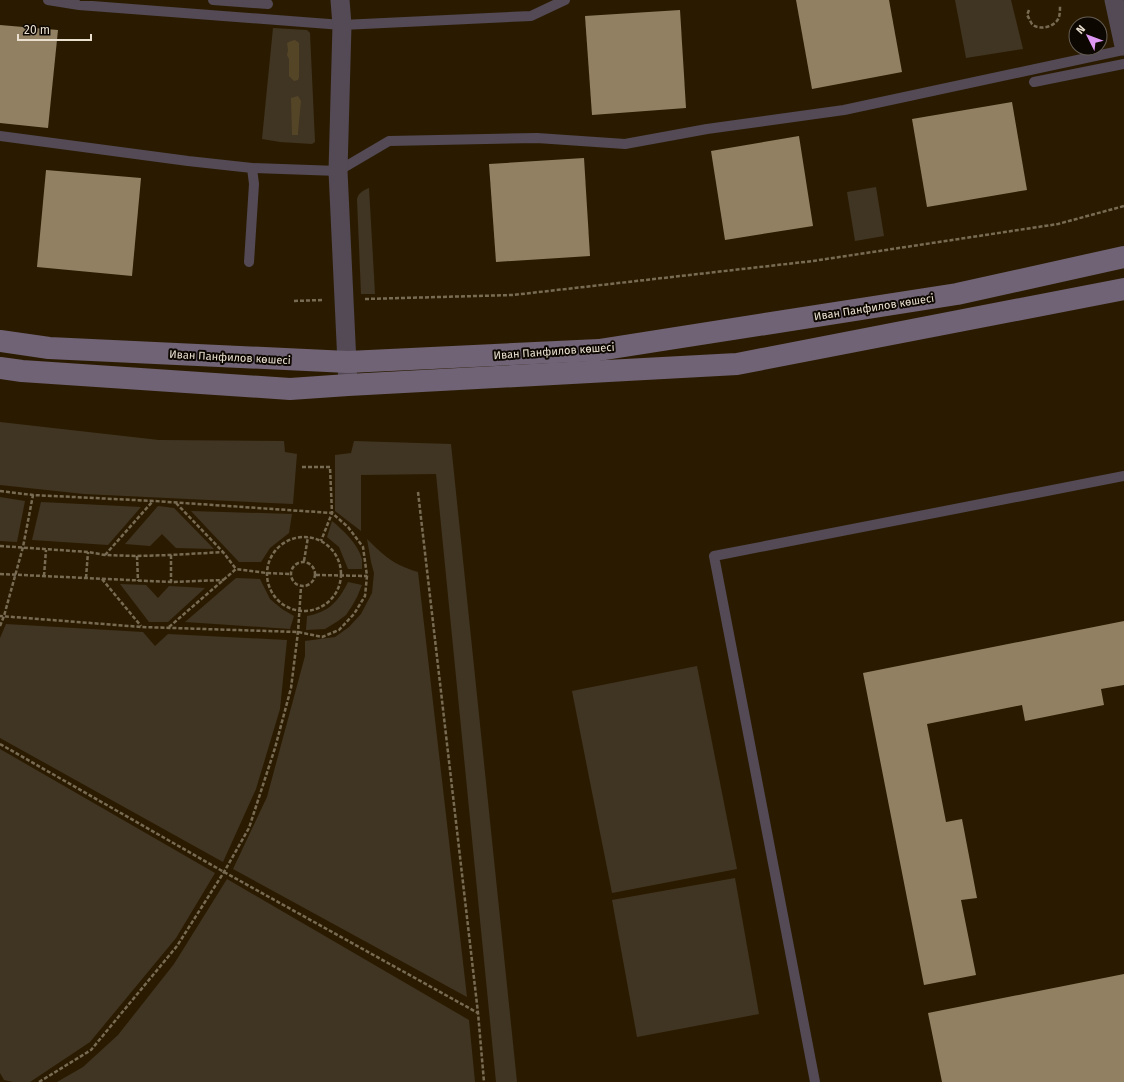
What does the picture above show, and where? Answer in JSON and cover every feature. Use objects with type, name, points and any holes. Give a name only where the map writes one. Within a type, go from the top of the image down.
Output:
[{"type":"street","points":[[340,0],[342,25],[338,171],[348,385]]},
{"type":"street","points":[[1114,0],[1124,46]]},
{"type":"street","name":"Иван Панфилов көшесі","points":[[0,341],[50,348],[348,362],[599,350],[957,294],[1124,257]]},
{"type":"street","name":"Иван Панфилов көшесі","points":[[0,368],[22,371],[290,389],[736,364],[1124,289]]},
{"type":"lane","points":[[48,0],[79,5],[342,25],[531,16],[565,0]]},
{"type":"lane","points":[[212,0],[268,2],[267,20]]},
{"type":"lane","points":[[0,136],[173,160],[252,168],[338,171],[389,141],[536,138],[625,144],[707,129],[844,110],[1124,50]]},
{"type":"lane","points":[[1034,82],[1124,64]]},
{"type":"lane","points":[[249,262],[254,184],[252,168]]},
{"type":"lane","points":[[815,1082],[714,556],[1124,476]]},
{"type":"path","points":[[1029,10],[1027,15],[1033,25],[1040,28],[1051,26],[1056,23],[1060,16],[1060,4]]},
{"type":"path","points":[[294,301],[513,295],[813,261],[1058,224],[1124,206]]},
{"type":"path","points":[[302,467],[330,467],[332,513],[321,541]]},
{"type":"path","points":[[0,491],[33,495],[154,501],[332,513],[348,527],[363,547],[367,576],[365,596],[354,614],[339,630],[322,637],[298,632],[142,627],[0,616]]},
{"type":"path","points":[[418,492],[478,1013],[484,1082]]},
{"type":"path","points":[[0,626],[23,547],[33,495]]},
{"type":"path","points":[[105,555],[154,501]]},
{"type":"path","points":[[176,503],[223,552],[236,569],[266,573],[290,574]]},
{"type":"path","points":[[304,561],[308,537]]},
{"type":"path","points":[[308,537],[321,541],[332,550],[339,562],[341,576],[338,590],[328,603],[315,610],[299,612],[282,605],[270,591],[266,573],[270,557],[281,544],[296,538],[308,537]]},
{"type":"path","points":[[0,546],[88,552],[105,555],[137,556],[223,552]]},
{"type":"path","points":[[44,576],[46,550]]},
{"type":"path","points":[[86,578],[88,552]]},
{"type":"path","points":[[171,555],[171,582]]},
{"type":"path","points":[[137,556],[138,581]]},
{"type":"path","points":[[304,561],[294,565],[290,574],[293,583],[301,587],[311,584],[316,575]]},
{"type":"path","points":[[304,561],[312,566],[316,575]]},
{"type":"path","points":[[169,628],[236,569]]},
{"type":"path","points":[[0,574],[171,582],[224,580]]},
{"type":"path","points":[[316,575],[367,576]]},
{"type":"path","points":[[102,579],[142,627]]},
{"type":"path","points":[[39,1082],[91,1050],[177,946],[224,872],[249,828],[275,748],[292,688],[301,587]]},
{"type":"path","points":[[0,744],[224,872],[478,1013]]},
{"type":"shaded area","points":[[955,0],[1011,0],[1023,49],[966,58]]},
{"type":"shaded area","points":[[273,28],[307,30],[310,33],[315,142],[312,144],[262,139]]},
{"type":"shaded area","points":[[295,40],[299,43],[299,77],[298,80],[294,81],[289,76],[287,43]]},
{"type":"shaded area","points":[[298,96],[301,101],[298,135],[292,135],[291,98]]},
{"type":"shaded area","points":[[876,187],[884,236],[855,241],[847,192]]},
{"type":"shaded area","points":[[369,188],[375,294],[361,294],[357,199],[360,193]]},
{"type":"shaded area","points":[[0,422],[159,440],[284,441],[285,452],[297,454],[293,504],[84,494],[0,485]]},
{"type":"shaded area","points":[[354,441],[451,444],[517,1082],[496,1082],[436,474],[361,475],[361,531],[335,511],[335,455],[351,453]]},
{"type":"shaded area","points":[[0,497],[25,501],[17,542],[0,541]]},
{"type":"shaded area","points":[[41,502],[141,507],[108,545],[32,540]]},
{"type":"shaded area","points":[[158,506],[174,508],[214,549],[176,548],[162,534],[150,546],[125,544]]},
{"type":"shaded area","points":[[191,511],[292,514],[289,533],[270,548],[261,562],[239,562]]},
{"type":"shaded area","points":[[332,521],[354,543],[362,559],[362,569],[348,569],[339,547],[327,537]]},
{"type":"shaded area","points":[[367,539],[396,563],[418,572],[467,997],[233,869],[267,797],[305,656],[305,641],[335,637],[349,627],[361,614],[372,593],[374,573]]},
{"type":"shaded area","points":[[236,578],[260,579],[270,599],[282,609],[294,616],[290,629],[185,622]]},
{"type":"shaded area","points":[[348,582],[362,585],[357,597],[346,615],[325,629],[306,630],[307,616],[321,612],[332,605]]},
{"type":"shaded area","points":[[120,584],[146,585],[158,598],[169,586],[205,588],[168,622],[149,622]]},
{"type":"shaded area","points":[[6,624],[143,632],[155,646],[168,634],[287,640],[280,709],[256,789],[223,862],[0,738],[0,638]]},
{"type":"shaded area","points":[[697,666],[737,869],[612,893],[572,691]]},
{"type":"shaded area","points":[[0,749],[215,873],[176,938],[90,1042],[30,1082],[13,1082],[4,1080],[0,1073]]},
{"type":"shaded area","points":[[735,878],[759,1014],[637,1037],[612,900]]},
{"type":"shaded area","points":[[227,879],[469,1020],[475,1082],[57,1082],[83,1067],[118,1035],[174,964]]},
{"type":"building","points":[[796,0],[889,0],[902,72],[812,89]]},
{"type":"building","points":[[680,10],[686,108],[592,115],[585,16]]},
{"type":"building","points":[[0,25],[58,30],[48,128],[0,123]]},
{"type":"building","points":[[1012,102],[1027,190],[927,207],[912,119]]},
{"type":"building","points":[[799,136],[813,226],[725,240],[711,151]]},
{"type":"building","points":[[584,158],[590,256],[496,262],[489,164]]},
{"type":"building","points":[[46,170],[141,178],[132,276],[37,267]]},
{"type":"building","points":[[1124,621],[1124,685],[1101,689],[1104,705],[1025,721],[1022,705],[927,724],[946,822],[962,819],[977,898],[961,900],[976,975],[924,985],[863,673]]},
{"type":"building","points":[[1124,974],[1124,1082],[942,1082],[928,1013]]}]
